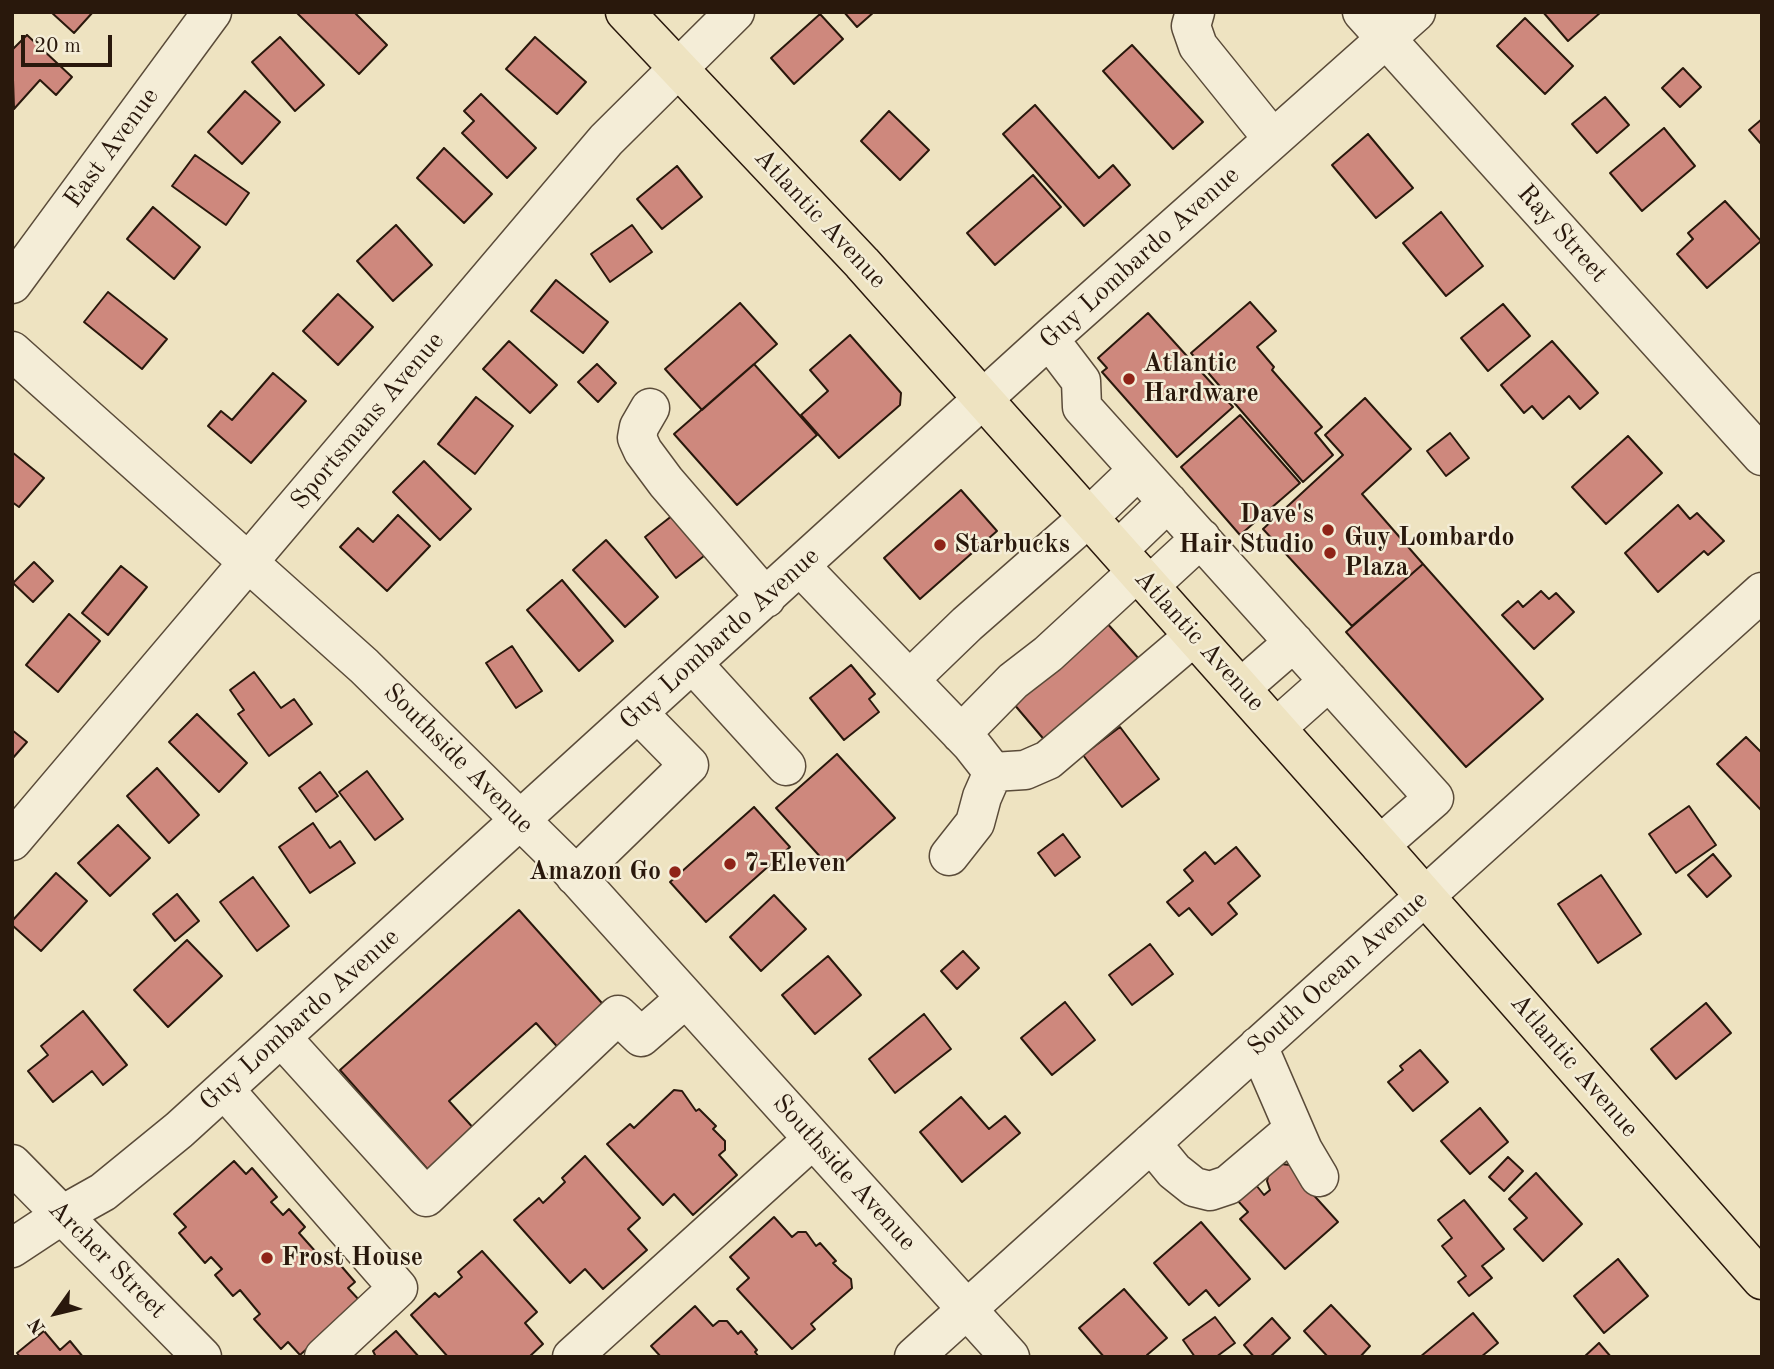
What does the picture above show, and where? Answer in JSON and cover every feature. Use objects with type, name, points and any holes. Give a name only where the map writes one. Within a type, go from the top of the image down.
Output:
[{"type":"main road","name":"Atlantic Avenue","points":[[625,12],[862,263],[985,400],[1425,895],[1762,1280]]},
{"type":"street","name":"East Avenue","points":[[12,284],[212,12]]},
{"type":"street","name":"Sportsmans Avenue","points":[[12,841],[606,139],[735,12]]},
{"type":"street","points":[[1195,12],[1191,26],[1198,46],[1273,139]]},
{"type":"street","name":"Guy Lombardo Avenue","points":[[12,1248],[103,1192],[179,1130],[1049,339],[1273,139],[1374,25],[1416,12]]},
{"type":"street","name":"Ray Street","points":[[1374,25],[1762,456]]},
{"type":"street","points":[[1049,339],[1081,380],[1082,407],[1434,797],[1380,845]]},
{"type":"street","name":"Southside Avenue","points":[[12,351],[364,666],[575,876],[1010,1357]]},
{"type":"street","points":[[650,408],[639,427],[637,438],[643,451],[666,482],[766,597]]},
{"type":"street","points":[[910,679],[1138,470]]},
{"type":"street","points":[[1135,569],[1168,502]]},
{"type":"street","points":[[961,734],[1013,681],[1048,654],[1135,569],[1201,538]]},
{"type":"street","points":[[800,566],[910,679],[993,772]]},
{"type":"street","name":"South Ocean Avenue","points":[[914,1357],[1762,592]]},
{"type":"street","points":[[993,772],[1025,770],[1048,761],[1194,636]]},
{"type":"street","points":[[1241,688],[1294,642]]},
{"type":"street","points":[[693,664],[786,766]]},
{"type":"street","points":[[1276,728],[1329,681]]},
{"type":"street","points":[[575,876],[689,765],[638,713]]},
{"type":"street","points":[[949,856],[975,824],[982,797],[993,772]]},
{"type":"street","points":[[281,1037],[426,1197],[618,1015],[641,1037],[686,998]]},
{"type":"street","points":[[1258,1046],[1294,1129],[1319,1177]]},
{"type":"street","points":[[224,1089],[398,1288],[324,1357]]},
{"type":"street","points":[[1151,1143],[1174,1171],[1194,1186],[1210,1191],[1228,1185],[1294,1129]]},
{"type":"street","points":[[572,1357],[813,1139]]},
{"type":"street","name":"Archer Street","points":[[12,1164],[202,1357]]},
{"type":"building","points":[[51,12],[93,12],[74,33]]},
{"type":"building","points":[[296,12],[354,12],[387,45],[359,74]]},
{"type":"building","points":[[844,12],[874,12],[857,27]]},
{"type":"building","points":[[1543,12],[1601,12],[1568,41]]},
{"type":"building","points":[[820,14],[843,39],[794,84],[771,58]]},
{"type":"building","points":[[1525,18],[1573,66],[1545,94],[1497,46]]},
{"type":"building","points":[[27,35],[72,77],[56,95],[40,80],[14,109],[12,50]]},
{"type":"building","points":[[280,37],[324,85],[295,111],[252,62]]},
{"type":"building","points":[[535,37],[586,82],[557,114],[506,69]]},
{"type":"building","points":[[1132,45],[1203,122],[1173,149],[1103,71]]},
{"type":"building","points":[[1683,68],[1701,87],[1680,107],[1662,88]]},
{"type":"building","points":[[245,91],[280,122],[242,164],[208,132]]},
{"type":"building","points":[[481,94],[536,148],[507,178],[462,133],[474,121],[464,111]]},
{"type":"building","points":[[1605,97],[1629,125],[1597,153],[1572,124]]},
{"type":"building","points":[[1035,105],[1099,178],[1113,165],[1130,185],[1084,226],[1003,134]]},
{"type":"building","points":[[889,111],[929,150],[900,180],[861,141]]},
{"type":"building","points":[[1762,119],[1762,145],[1749,130]]},
{"type":"building","points":[[1664,128],[1695,166],[1642,211],[1610,173]]},
{"type":"building","points":[[1368,134],[1413,188],[1376,218],[1332,165]]},
{"type":"building","points":[[444,148],[492,194],[464,223],[417,178]]},
{"type":"building","points":[[195,155],[249,193],[226,225],[172,186]]},
{"type":"building","points":[[677,166],[702,197],[662,229],[637,199]]},
{"type":"building","points":[[1033,175],[1061,207],[995,265],[967,233]]},
{"type":"building","points":[[1725,201],[1761,241],[1707,288],[1677,254],[1693,239],[1688,233]]},
{"type":"building","points":[[153,207],[200,247],[174,279],[127,239]]},
{"type":"building","points":[[1441,212],[1483,266],[1446,296],[1403,243]]},
{"type":"building","points":[[396,225],[432,265],[393,301],[357,261]]},
{"type":"building","points":[[632,225],[652,252],[610,282],[591,254]]},
{"type":"building","points":[[556,280],[608,322],[583,353],[531,311]]},
{"type":"building","points":[[108,292],[167,339],[142,369],[84,322]]},
{"type":"building","points":[[338,294],[373,327],[338,365],[303,331]]},
{"type":"building","points":[[1250,302],[1276,331],[1257,347],[1274,367],[1272,370],[1322,427],[1315,433],[1333,455],[1303,482],[1191,353]]},
{"type":"building","points":[[740,303],[777,344],[702,410],[665,369]]},
{"type":"building","points":[[1503,304],[1530,336],[1488,371],[1461,338]]},
{"type":"building","points":[[1148,313],[1233,407],[1177,457],[1102,372],[1107,368],[1098,358]]},
{"type":"building","points":[[850,335],[901,393],[900,405],[839,458],[801,415],[828,391],[810,370]]},
{"type":"building","points":[[509,341],[557,385],[530,413],[483,369]]},
{"type":"building","points":[[1552,341],[1598,393],[1580,409],[1569,396],[1543,419],[1532,406],[1524,413],[1501,385]]},
{"type":"building","points":[[597,364],[616,383],[598,402],[578,382]]},
{"type":"building","points":[[754,364],[817,435],[737,505],[674,434]]},
{"type":"building","points":[[273,373],[306,401],[251,463],[208,426],[221,411],[232,420]]},
{"type":"building","points":[[476,397],[513,426],[475,474],[438,444]]},
{"type":"building","points":[[1365,398],[1411,449],[1362,494],[1423,564],[1352,626],[1263,529],[1343,455],[1325,435]]},
{"type":"building","points":[[1240,415],[1300,483],[1240,535],[1181,467]]},
{"type":"building","points":[[1450,433],[1469,458],[1446,476],[1427,451]]},
{"type":"building","points":[[1628,436],[1662,473],[1606,524],[1572,487]]},
{"type":"building","points":[[12,452],[44,478],[19,507],[12,502]]},
{"type":"building","points":[[424,461],[471,509],[440,540],[393,492]]},
{"type":"building","name":"Starbucks","points":[[961,490],[997,531],[920,599],[884,558]]},
{"type":"building","points":[[1678,505],[1690,519],[1697,513],[1724,541],[1708,555],[1704,551],[1658,592],[1625,553]]},
{"type":"building","points":[[678,511],[709,552],[676,578],[645,537]]},
{"type":"building","points":[[398,515],[430,546],[387,591],[340,547],[358,528],[373,542]]},
{"type":"building","points":[[606,540],[658,597],[625,627],[573,570]]},
{"type":"building","points":[[34,562],[53,581],[33,602],[13,583]]},
{"type":"building","points":[[1423,564],[1543,699],[1466,767],[1346,632]]},
{"type":"building","points":[[121,566],[147,587],[108,635],[82,613]]},
{"type":"building","points":[[562,580],[613,641],[579,671],[527,610]]},
{"type":"building","points":[[1541,591],[1549,599],[1556,593],[1574,612],[1534,649],[1502,615],[1518,601],[1523,607]]},
{"type":"building","points":[[69,614],[100,641],[58,692],[26,665]]},
{"type":"building","points":[[1105,621],[1140,660],[1047,743],[1013,703]]},
{"type":"building","points":[[512,646],[542,691],[516,708],[486,663]]},
{"type":"building","points":[[851,665],[875,694],[869,699],[879,712],[844,740],[810,698]]},
{"type":"building","points":[[254,672],[281,708],[294,699],[312,724],[269,756],[238,714],[244,710],[230,690]]},
{"type":"building","points":[[197,714],[247,763],[219,792],[169,742]]},
{"type":"building","points":[[1120,727],[1159,779],[1122,807],[1083,755]]},
{"type":"building","points":[[12,730],[27,742],[12,759]]},
{"type":"building","points":[[1746,737],[1762,753],[1762,811],[1717,764]]},
{"type":"building","points":[[837,754],[895,818],[834,872],[776,808]]},
{"type":"building","points":[[157,768],[199,815],[169,843],[127,796]]},
{"type":"building","points":[[367,771],[403,819],[375,840],[339,792]]},
{"type":"building","points":[[320,772],[338,796],[316,812],[299,788]]},
{"type":"building","points":[[1689,806],[1716,845],[1676,873],[1649,834]]},
{"type":"building","name":"7-Eleven","points":[[754,807],[790,847],[706,922],[670,882]]},
{"type":"building","points":[[313,823],[330,848],[340,841],[355,863],[310,893],[279,847]]},
{"type":"building","points":[[118,825],[150,858],[110,896],[78,863]]},
{"type":"building","points":[[1063,834],[1080,857],[1055,876],[1038,853]]},
{"type":"building","points":[[1236,847],[1260,876],[1228,903],[1237,914],[1212,935],[1189,908],[1179,916],[1167,902],[1193,881],[1184,870],[1205,852],[1215,864]]},
{"type":"building","points":[[1713,854],[1731,876],[1707,897],[1688,875]]},
{"type":"building","points":[[56,873],[87,901],[41,951],[12,925],[12,921]]},
{"type":"building","points":[[1601,875],[1641,934],[1598,963],[1558,904]]},
{"type":"building","points":[[253,877],[289,926],[257,951],[220,902]]},
{"type":"building","points":[[177,894],[199,921],[175,941],[153,914]]},
{"type":"building","points":[[774,895],[806,929],[761,971],[730,937]]},
{"type":"building","points":[[519,910],[609,1011],[562,1052],[536,1023],[449,1101],[476,1131],[430,1172],[340,1070]]},
{"type":"building","points":[[187,940],[222,976],[168,1027],[134,990]]},
{"type":"building","points":[[1150,944],[1173,974],[1132,1005],[1109,975]]},
{"type":"building","points":[[963,951],[979,968],[957,989],[941,971]]},
{"type":"building","points":[[828,956],[861,995],[815,1034],[782,995]]},
{"type":"building","points":[[1065,1002],[1095,1040],[1052,1075],[1021,1038]]},
{"type":"building","points":[[1706,1003],[1731,1033],[1676,1079],[1651,1049]]},
{"type":"building","points":[[83,1011],[127,1065],[103,1085],[92,1071],[53,1102],[28,1071],[48,1055],[41,1046]]},
{"type":"building","points":[[924,1014],[951,1049],[895,1093],[869,1059]]},
{"type":"building","points":[[1420,1050],[1448,1082],[1413,1111],[1388,1082],[1403,1070],[1400,1066]]},
{"type":"building","points":[[674,1090],[682,1091],[696,1111],[699,1109],[716,1126],[713,1129],[725,1141],[725,1150],[719,1155],[737,1175],[693,1215],[674,1194],[663,1205],[607,1144],[630,1124],[634,1128]]},
{"type":"building","points":[[961,1097],[989,1129],[1005,1116],[1020,1133],[962,1182],[920,1132]]},
{"type":"building","points":[[1480,1108],[1508,1142],[1470,1174],[1441,1141]]},
{"type":"building","points":[[585,1156],[640,1218],[628,1229],[647,1250],[603,1289],[585,1269],[570,1283],[514,1220],[539,1198],[543,1203],[565,1182],[562,1178]]},
{"type":"building","points":[[1508,1157],[1523,1171],[1504,1191],[1489,1177]]},
{"type":"building","name":"Frost House","points":[[234,1161],[246,1174],[252,1168],[277,1197],[271,1202],[283,1215],[289,1209],[305,1227],[299,1233],[323,1260],[330,1253],[355,1282],[348,1288],[360,1301],[300,1355],[288,1342],[281,1349],[254,1319],[260,1314],[240,1290],[233,1296],[215,1275],[222,1269],[211,1257],[205,1263],[179,1233],[186,1227],[174,1214]]},
{"type":"building","points":[[1281,1164],[1290,1165],[1296,1170],[1300,1180],[1338,1222],[1285,1269],[1240,1219],[1248,1212],[1238,1201],[1256,1185],[1264,1195],[1270,1190],[1267,1181],[1269,1173]]},
{"type":"building","points":[[1536,1173],[1582,1224],[1543,1261],[1514,1229],[1527,1218],[1509,1199]]},
{"type":"building","points":[[1464,1200],[1504,1249],[1482,1266],[1492,1278],[1469,1296],[1458,1282],[1466,1276],[1442,1246],[1452,1238],[1438,1220]]},
{"type":"building","points":[[774,1217],[792,1237],[798,1232],[806,1232],[816,1246],[820,1243],[836,1261],[833,1263],[851,1279],[852,1288],[811,1324],[815,1329],[792,1349],[737,1289],[749,1278],[730,1257]]},
{"type":"building","points":[[1201,1222],[1250,1279],[1219,1306],[1206,1290],[1189,1305],[1154,1263]]},
{"type":"building","points":[[482,1251],[537,1312],[525,1323],[543,1344],[529,1357],[448,1357],[411,1315],[435,1293],[439,1297],[462,1277],[458,1272]]},
{"type":"building","points":[[1618,1259],[1648,1296],[1604,1333],[1574,1296]]},
{"type":"building","points":[[1124,1289],[1167,1338],[1147,1355],[1148,1357],[1104,1357],[1079,1328]]},
{"type":"building","points":[[1331,1305],[1370,1346],[1360,1357],[1328,1357],[1304,1331]]},
{"type":"building","points":[[695,1306],[713,1326],[719,1321],[727,1321],[738,1334],[741,1331],[757,1350],[755,1352],[759,1357],[661,1357],[651,1346]]},
{"type":"building","points":[[1473,1313],[1498,1343],[1481,1357],[1420,1357]]},
{"type":"building","points":[[1215,1317],[1235,1343],[1216,1357],[1195,1357],[1183,1340]]},
{"type":"building","points":[[1272,1318],[1290,1338],[1270,1357],[1254,1357],[1244,1345]]},
{"type":"building","points":[[44,1331],[60,1350],[70,1341],[83,1357],[20,1357],[17,1353]]},
{"type":"building","points":[[396,1331],[419,1357],[376,1357],[373,1351]]},
{"type":"building","points":[[1599,1343],[1611,1357],[1584,1357]]},
{"type":"place","name":"Atlantic Hardware","points":[[1129,379]]},
{"type":"place","name":"Dave's Hair Studio","points":[[1328,530]]},
{"type":"place","name":"Starbucks","points":[[940,545]]},
{"type":"place","name":"Guy Lombardo Plaza","points":[[1330,553]]},
{"type":"place","name":"7-Eleven","points":[[730,864]]},
{"type":"place","name":"Amazon Go","points":[[675,872]]},
{"type":"place","name":"Frost House","points":[[267,1258]]}]
